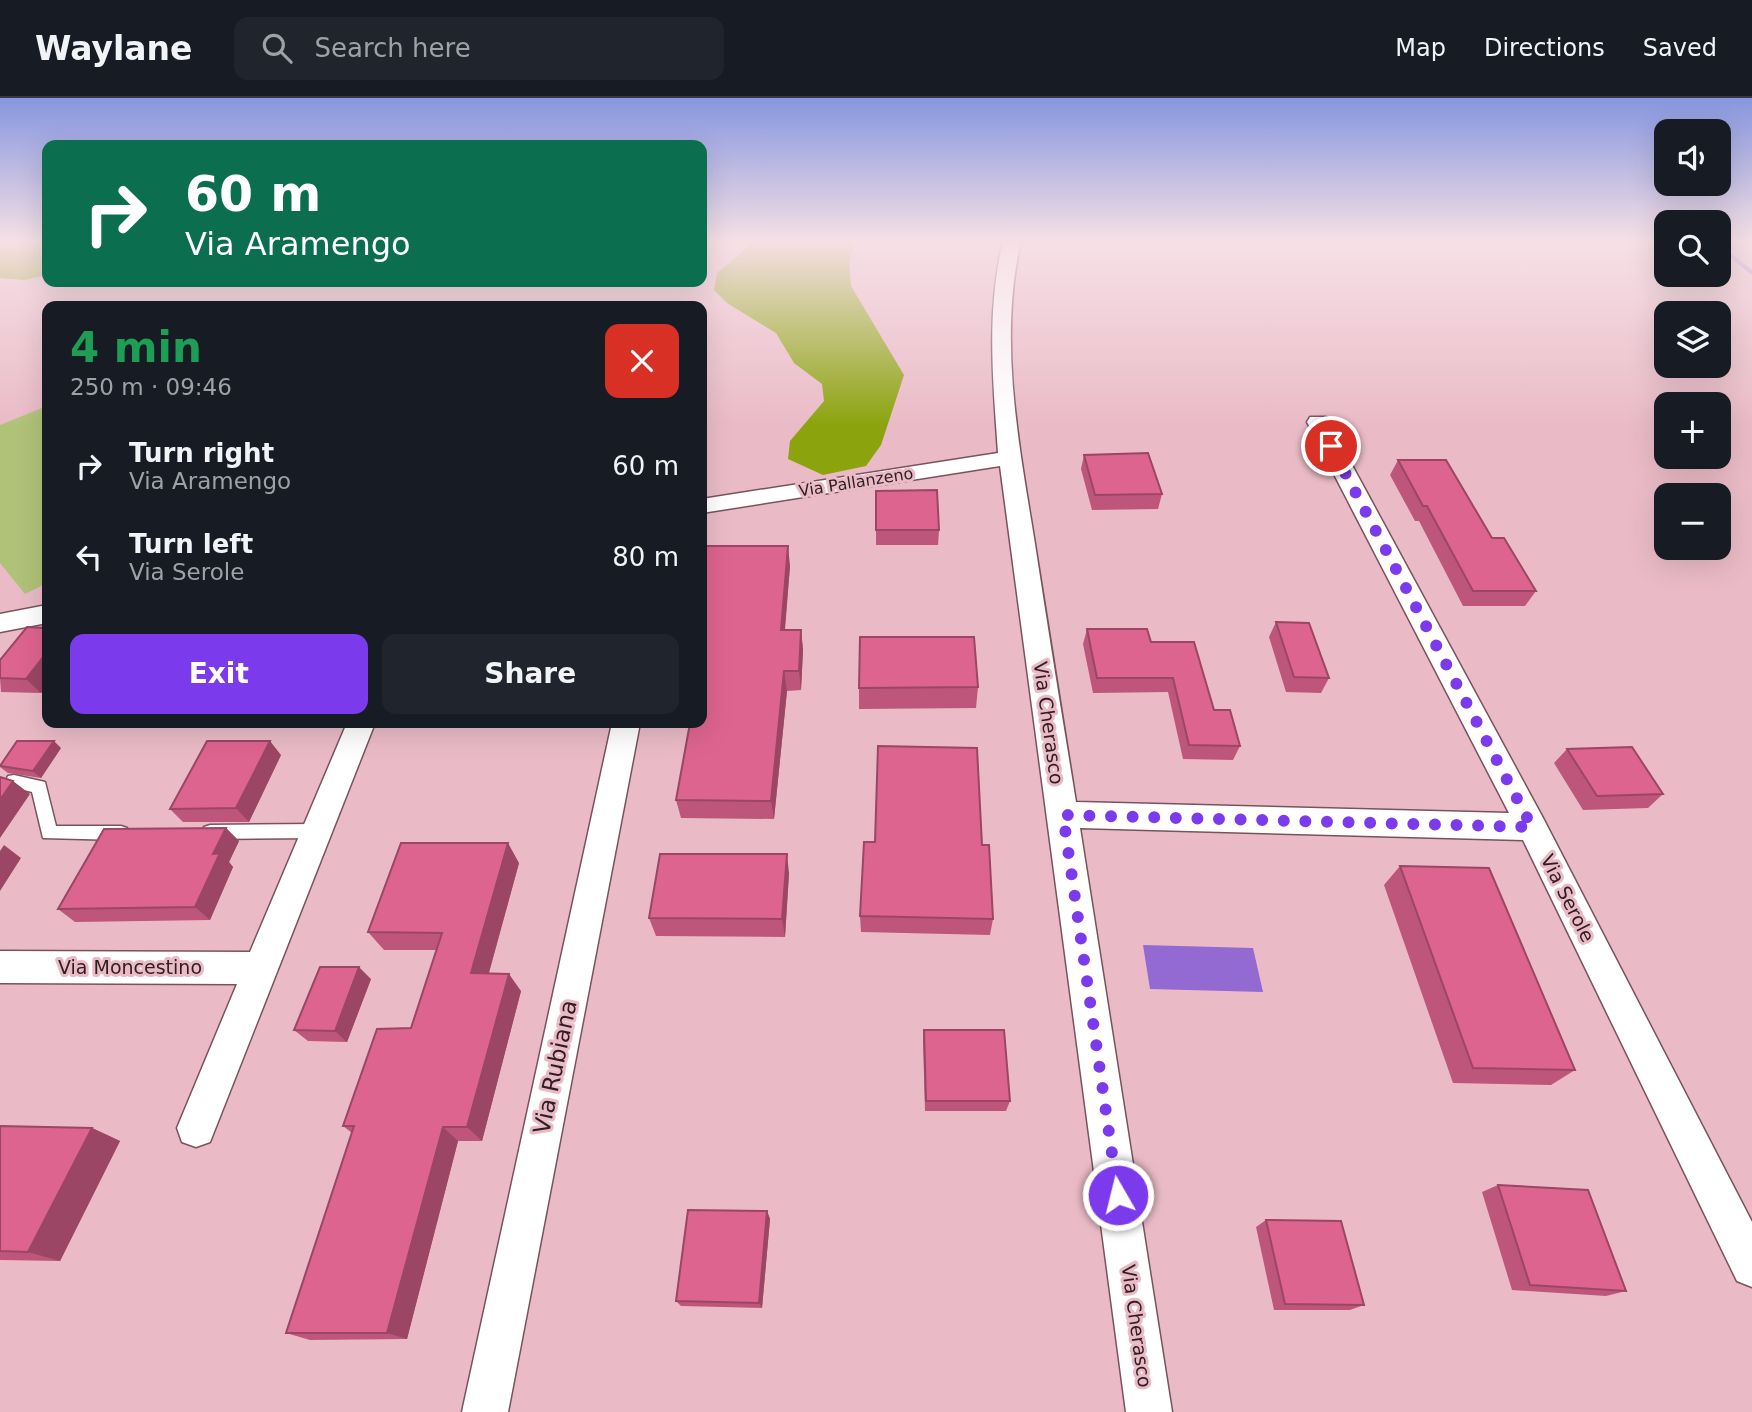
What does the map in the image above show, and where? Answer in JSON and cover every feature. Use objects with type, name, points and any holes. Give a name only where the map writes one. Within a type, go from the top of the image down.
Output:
[{"type":"street","name":"Via Cherasco","points":[[1001,302],[1010,458],[1149,1412]]},
{"type":"street","name":"Via Serole","points":[[1318,422],[1532,827],[1752,1266]]},
{"type":"street","name":"Via Pallanzeno","points":[[707,505],[1010,458]]},
{"type":"street","points":[[0,622],[42,615]]},
{"type":"street","points":[[195,1128],[359,728]]},
{"type":"street","name":"Via Rubiana","points":[[485,1412],[625,728]]},
{"type":"street","points":[[1063,815],[1532,827]]},
{"type":"street","name":"Via Moncestino","points":[[0,967],[260,968]]},
{"type":"lane","points":[[14,781],[39,787],[50,833],[143,832]]},
{"type":"lane","points":[[196,832],[317,831]]},
{"type":"green space","points":[[861,302],[904,375],[881,445],[866,466],[823,475],[788,459],[790,441],[824,401],[822,384],[794,363],[776,333],[727,303]]},
{"type":"green space","points":[[42,408],[42,586],[25,594],[0,563],[0,425]]},
{"type":"shaded area","points":[[1143,945],[1253,948],[1263,992],[1150,989]]},
{"type":"building","points":[[1148,453],[1162,494],[1095,495],[1084,455]]},
{"type":"building","points":[[1398,460],[1446,460],[1492,538],[1504,538],[1536,591],[1473,591],[1427,506],[1423,506]]},
{"type":"building","points":[[937,490],[939,530],[876,530],[876,491]]},
{"type":"building","points":[[707,546],[788,546],[781,630],[801,630],[799,671],[784,671],[771,801],[676,800],[689,728],[707,728]]},
{"type":"building","points":[[1276,622],[1309,623],[1329,678],[1294,677]]},
{"type":"building","points":[[27,627],[42,628],[42,658],[26,679],[0,678],[0,660]]},
{"type":"building","points":[[1087,629],[1147,629],[1151,642],[1194,642],[1214,710],[1230,710],[1240,746],[1189,745],[1173,678],[1097,678]]},
{"type":"building","points":[[860,637],[974,637],[978,687],[859,688]]},
{"type":"building","points":[[17,741],[54,741],[33,771],[0,766]]},
{"type":"building","points":[[207,741],[270,741],[236,808],[170,809]]},
{"type":"building","points":[[878,746],[977,748],[982,845],[989,845],[993,919],[860,916],[864,842],[875,842]]},
{"type":"building","points":[[1632,747],[1663,794],[1597,796],[1567,749]]},
{"type":"building","points":[[0,777],[13,781],[0,800]]},
{"type":"building","points":[[226,828],[213,854],[220,853],[195,907],[58,909],[104,829]]},
{"type":"building","points":[[401,843],[508,843],[471,973],[509,974],[467,1127],[443,1127],[387,1333],[286,1333],[354,1126],[343,1126],[377,1029],[411,1028],[442,933],[368,932]]},
{"type":"building","points":[[660,854],[787,854],[782,919],[649,918]]},
{"type":"building","points":[[1400,866],[1489,868],[1575,1070],[1473,1068]]},
{"type":"building","points":[[320,967],[359,967],[335,1031],[294,1030]]},
{"type":"building","points":[[924,1030],[1004,1030],[1010,1101],[926,1101]]},
{"type":"building","points":[[0,1126],[92,1128],[28,1252],[0,1251]]},
{"type":"building","points":[[1498,1185],[1588,1190],[1626,1291],[1530,1285]]},
{"type":"building","points":[[688,1210],[767,1211],[759,1303],[676,1301]]},
{"type":"building","points":[[1266,1220],[1341,1221],[1364,1305],[1285,1304]]},
{"type":"route","points":[[1118,1195],[1063,815],[1532,827],[1331,446]]}]
